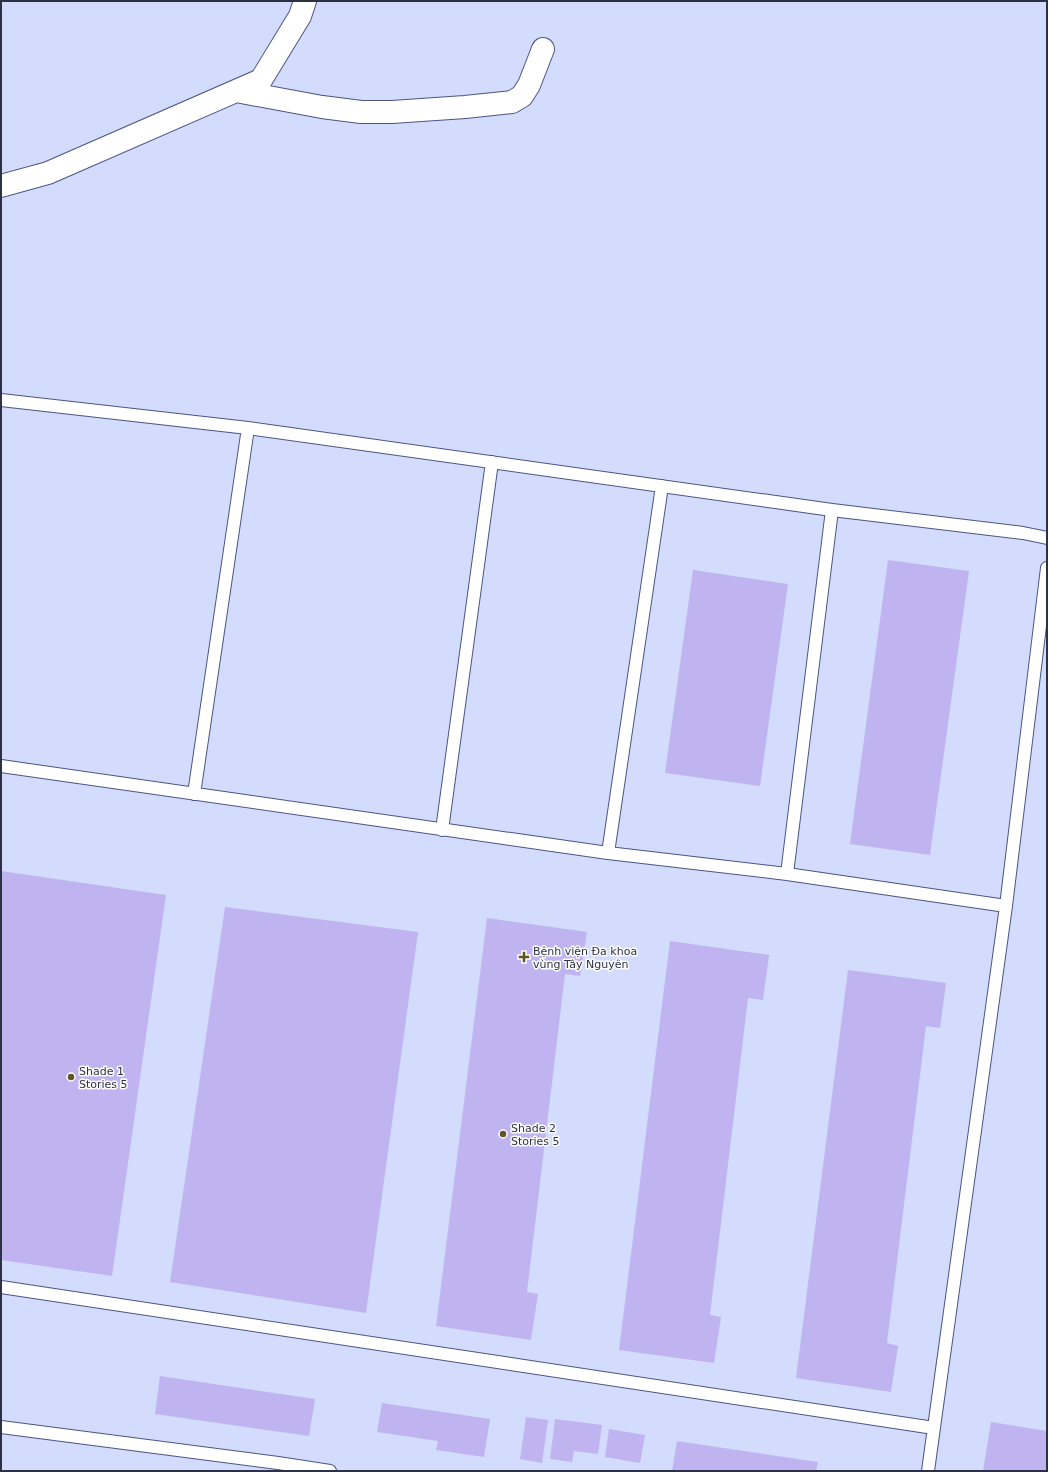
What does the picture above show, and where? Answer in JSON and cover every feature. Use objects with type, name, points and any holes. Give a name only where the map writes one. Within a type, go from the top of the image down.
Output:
[{"type":"street","points":[[1,186],[48,173],[261,80],[300,16],[305,1]]},
{"type":"street","points":[[236,91],[322,107],[361,112],[392,112],[512,102],[522,96],[529,85],[543,49]]},
{"type":"lane","points":[[1,400],[248,428],[832,510],[1023,533],[1047,538]]},
{"type":"lane","points":[[194,794],[248,428]]},
{"type":"lane","points":[[442,830],[492,462]]},
{"type":"lane","points":[[608,853],[662,486]]},
{"type":"lane","points":[[787,874],[832,510]]},
{"type":"lane","points":[[928,1471],[1006,906],[1047,568]]},
{"type":"lane","points":[[1,766],[442,830],[608,853],[787,874],[1006,906]]},
{"type":"lane","points":[[1,1287],[934,1428]]},
{"type":"lane","points":[[1,1427],[330,1471]]},
{"type":"building","points":[[888,560],[969,571],[930,855],[850,844]]},
{"type":"building","points":[[693,570],[788,584],[760,786],[665,773]]},
{"type":"building","name":"Shade 1 Stories 5","points":[[1,871],[166,895],[112,1276],[1,1260]]},
{"type":"building","points":[[225,907],[418,932],[366,1313],[170,1282]]},
{"type":"building","name":"Shade 2 Stories 5","points":[[487,918],[587,932],[580,976],[565,974],[527,1292],[538,1294],[531,1340],[436,1326]]},
{"type":"building","points":[[670,941],[769,955],[763,1000],[748,998],[710,1315],[721,1317],[714,1363],[619,1350]]},
{"type":"building","points":[[848,970],[946,983],[940,1028],[926,1026],[887,1343],[898,1346],[891,1392],[796,1378]]},
{"type":"building","points":[[160,1376],[315,1399],[309,1436],[155,1414]]},
{"type":"building","points":[[382,1403],[490,1419],[484,1457],[436,1450],[438,1441],[377,1432]]},
{"type":"building","points":[[526,1417],[548,1420],[542,1463],[520,1459]]},
{"type":"building","points":[[555,1419],[602,1425],[598,1454],[574,1451],[572,1462],[550,1459]]},
{"type":"building","points":[[991,1422],[1047,1431],[1047,1471],[983,1471]]},
{"type":"building","points":[[609,1429],[645,1435],[640,1463],[605,1457]]},
{"type":"building","points":[[677,1441],[818,1462],[816,1471],[672,1471]]},
{"type":"place","name":"Bệnh viện Đa khoa vùng Tây Nguyên","points":[[524,957]]},
{"type":"place","name":"Shade 1 Stories 5","points":[[71,1077]]},
{"type":"place","name":"Shade 2 Stories 5","points":[[503,1134]]}]
